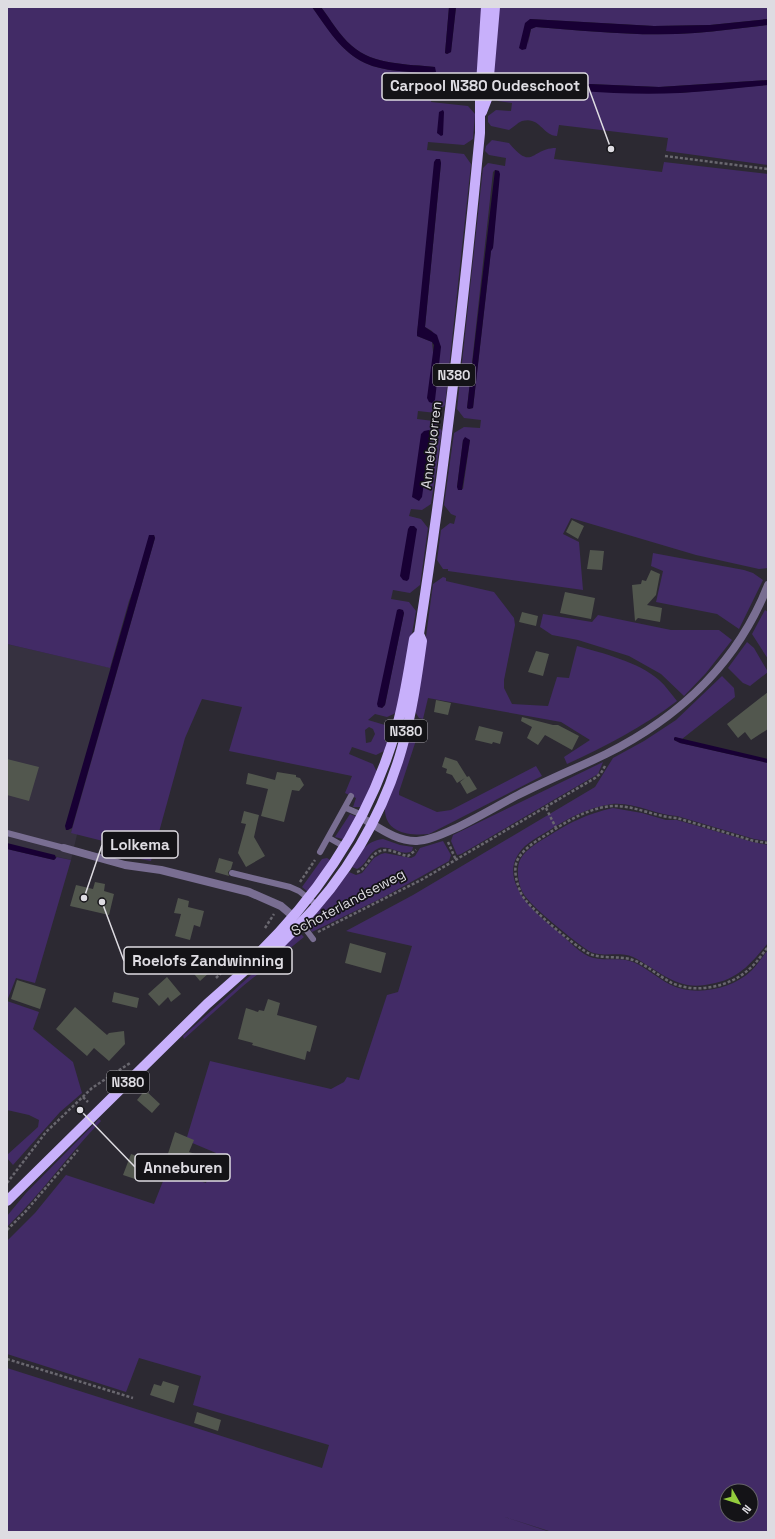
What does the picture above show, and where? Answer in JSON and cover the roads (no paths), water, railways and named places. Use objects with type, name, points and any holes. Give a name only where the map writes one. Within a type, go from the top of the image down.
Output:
[{"type":"main road","name":"Annebuorren","points":[[372,824],[388,790],[403,747],[422,641],[419,634],[459,342],[481,116],[480,99],[486,7]]},
{"type":"main road","name":"Annebuorren","points":[[481,116],[487,99],[495,7]]},
{"type":"main road","name":"Annebuorren","points":[[362,818],[377,785],[397,726],[414,639],[419,634]]},
{"type":"main road","name":"Schoterlandseweg","points":[[313,901],[362,818]]},
{"type":"main road","name":"Schoterlandseweg","points":[[7,1201],[202,1009],[251,965],[254,958],[297,920],[346,867],[372,824]]},
{"type":"street","points":[[362,818],[403,839],[417,841],[427,840],[605,754],[666,719],[703,687],[742,638],[756,614],[768,585]]},
{"type":"street","name":"Schoterlandseweg","points":[[64,848],[126,865],[161,870],[248,892],[277,904],[297,920]]},
{"type":"lane","points":[[320,852],[352,796]]},
{"type":"lane","points":[[346,808],[360,814],[362,818]]},
{"type":"lane","points":[[7,833],[64,848]]},
{"type":"lane","points":[[329,838],[345,847]]},
{"type":"lane","points":[[232,873],[294,889],[313,901]]},
{"type":"lane","points":[[297,920],[311,937]]},
{"type":"place","name":"Carpool N380 Oudeschoot","points":[[611,149]]},
{"type":"place","name":"Lolkema","points":[[84,898]]},
{"type":"place","name":"Roelofs Zandwinning","points":[[102,902]]},
{"type":"place","name":"Anneburen","points":[[80,1110]]}]
